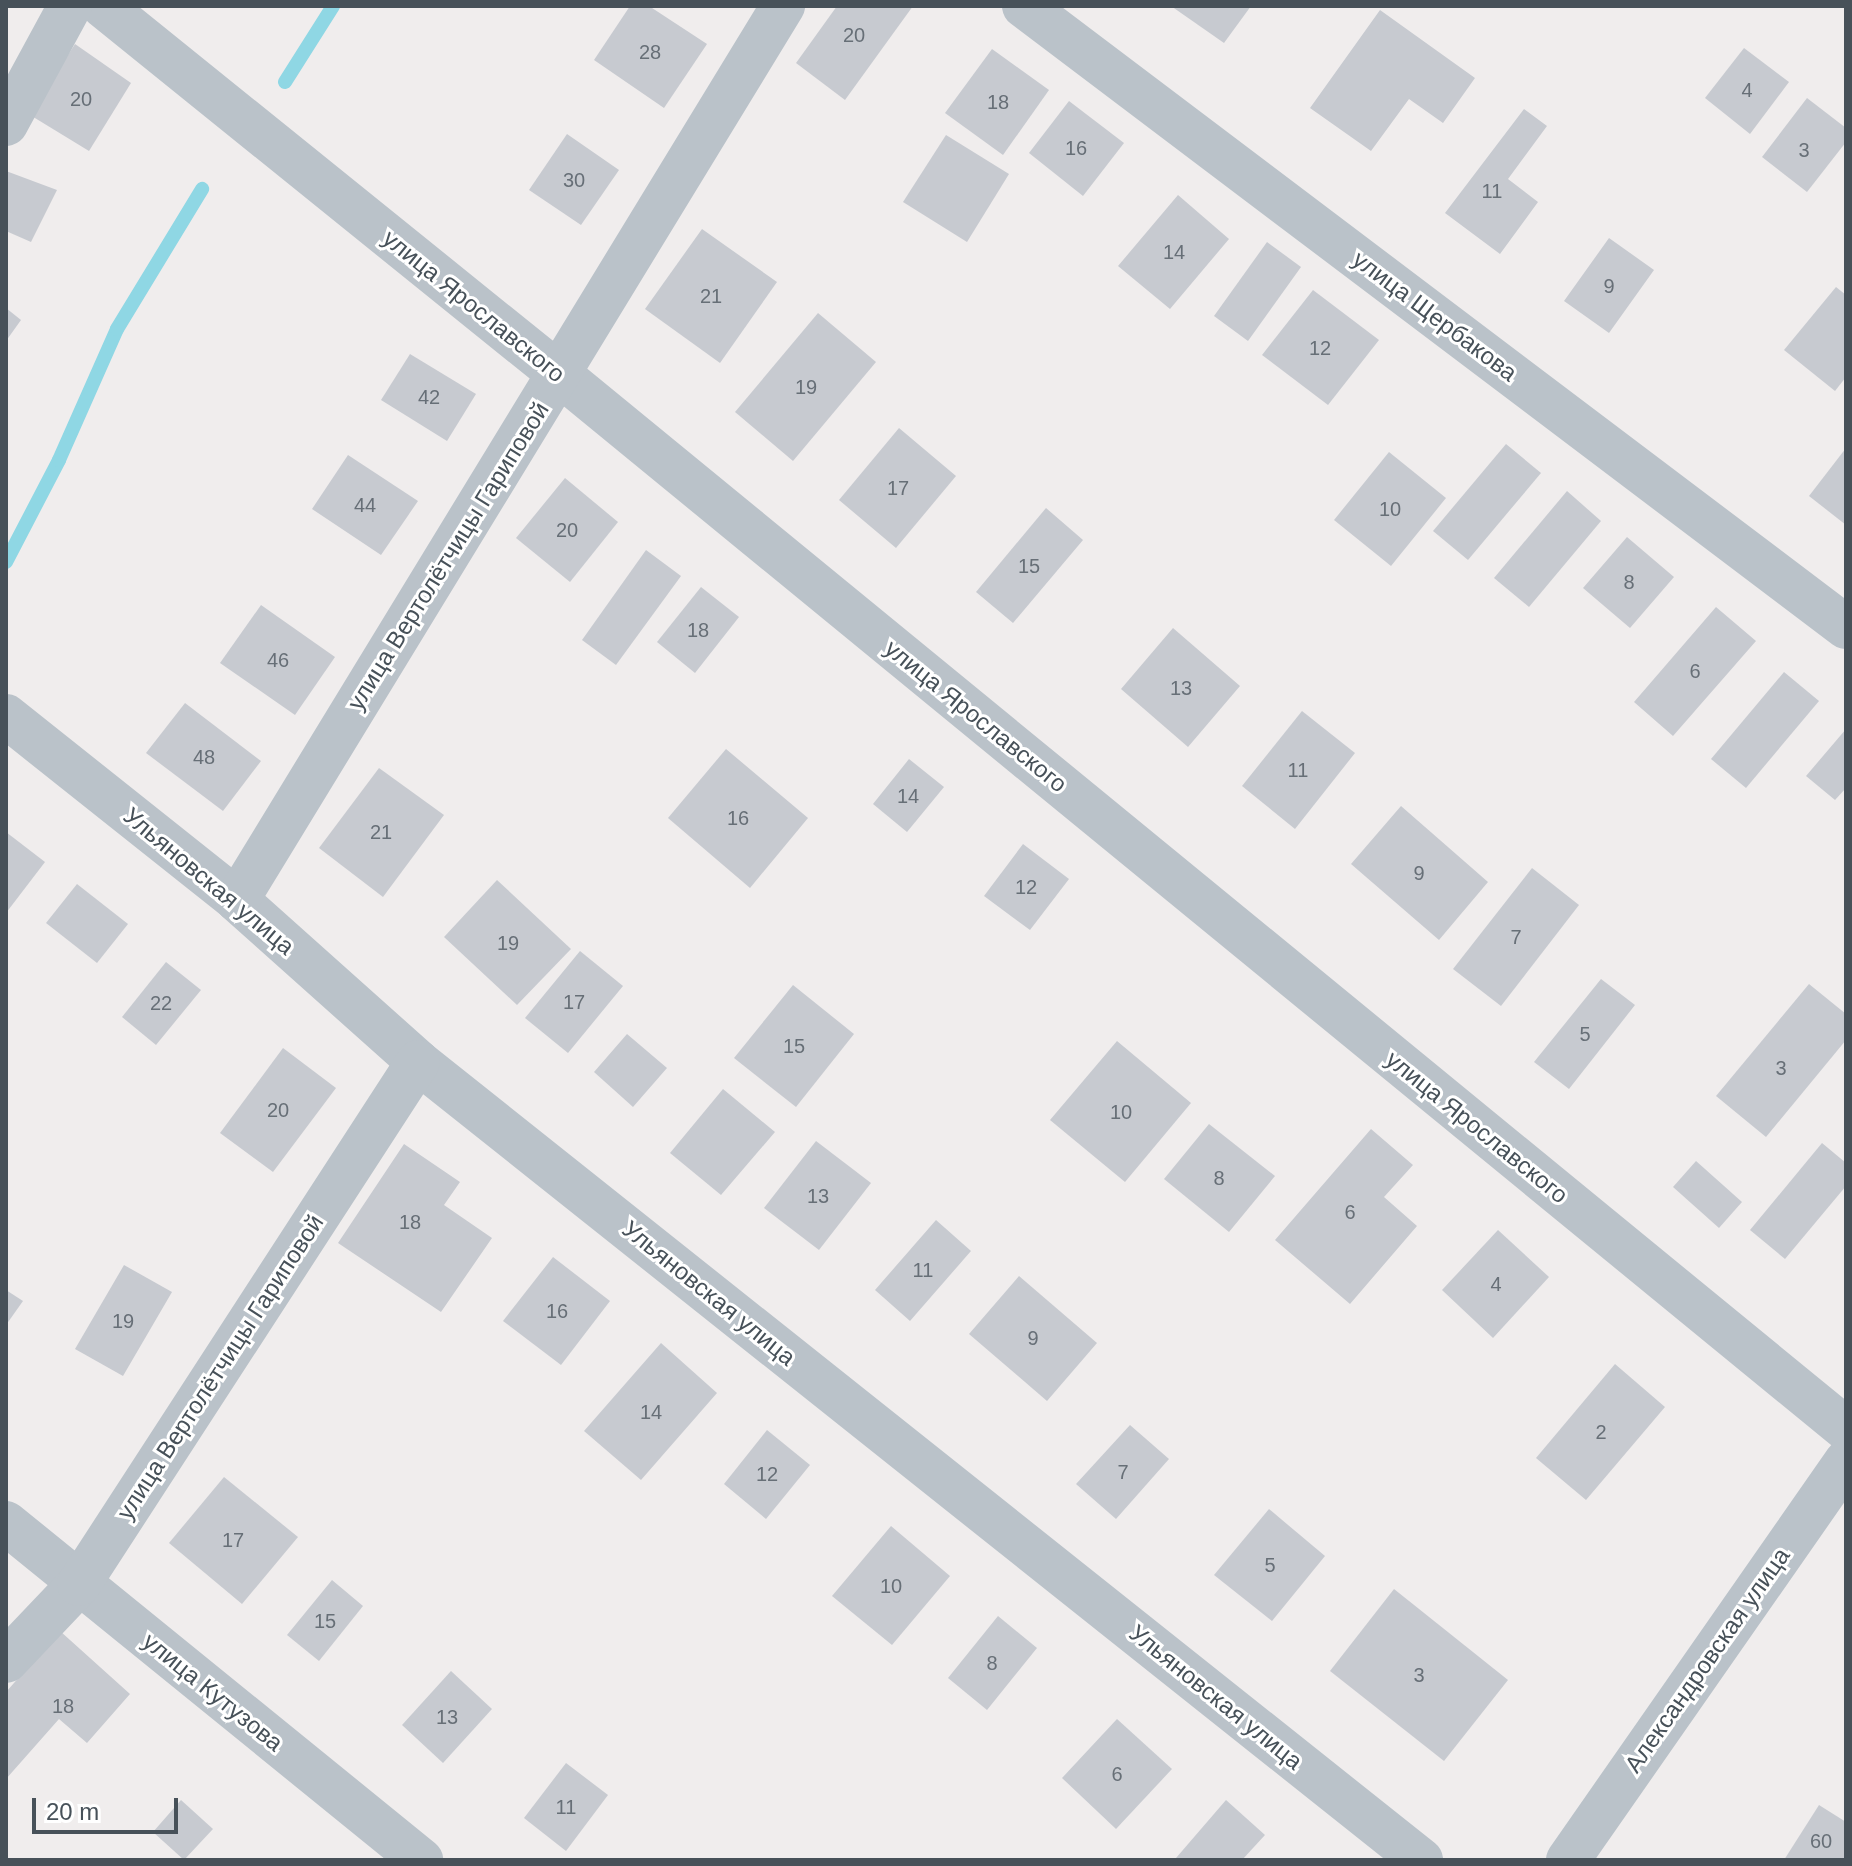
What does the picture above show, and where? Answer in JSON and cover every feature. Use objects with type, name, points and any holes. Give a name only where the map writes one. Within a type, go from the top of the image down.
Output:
[{"type":"street","points":[[6,124],[70,6]]},
{"type":"street","name":"улица Ярославского","points":[[103,6],[559,374],[1846,1429]]},
{"type":"street","name":"улица Вертолётчицы Гариповой","points":[[237,900],[783,6]]},
{"type":"street","name":"улица Щербакова","points":[[1024,6],[1846,627]]},
{"type":"street","name":"Ульяновская улица","points":[[6,716],[237,900],[418,1062],[1421,1860]]},
{"type":"street","name":"улица Вертолётчицы Гариповой","points":[[6,1661],[79,1584],[418,1062]]},
{"type":"street","name":"Александровская улица","points":[[1568,1860],[1846,1461]]},
{"type":"street","name":"улица Кутузова","points":[[6,1523],[421,1860]]},
{"type":"building","points":[[630,6],[649,6],[707,44],[664,108],[594,60]]},
{"type":"building","points":[[837,6],[913,6],[845,100],[796,63]]},
{"type":"building","points":[[1171,6],[1251,6],[1224,43]]},
{"type":"building","points":[[1380,10],[1475,78],[1443,123],[1409,99],[1371,151],[1310,108]]},
{"type":"building","points":[[75,44],[131,83],[89,151],[30,115]]},
{"type":"building","points":[[1744,48],[1789,82],[1750,134],[1705,98]]},
{"type":"building","points":[[992,49],[1049,90],[1003,155],[945,113]]},
{"type":"building","points":[[1807,98],[1846,128],[1846,142],[1807,192],[1762,157]]},
{"type":"building","points":[[1069,101],[1124,143],[1083,196],[1029,153]]},
{"type":"building","points":[[1524,109],[1547,126],[1508,179],[1538,202],[1500,254],[1445,213]]},
{"type":"building","points":[[567,134],[619,170],[581,225],[529,190]]},
{"type":"building","points":[[946,135],[1009,174],[967,242],[903,202]]},
{"type":"building","points":[[6,171],[57,190],[31,242],[6,231]]},
{"type":"building","points":[[1178,195],[1229,239],[1170,309],[1118,266]]},
{"type":"building","points":[[702,229],[777,282],[720,363],[645,309]]},
{"type":"building","points":[[1609,238],[1654,270],[1609,333],[1564,301]]},
{"type":"building","points":[[1267,242],[1301,267],[1248,341],[1214,316]]},
{"type":"building","points":[[1836,287],[1846,295],[1846,377],[1835,391],[1784,350]]},
{"type":"building","points":[[1313,290],[1379,340],[1328,405],[1262,355]]},
{"type":"building","points":[[6,308],[21,320],[6,341]]},
{"type":"building","points":[[818,313],[876,362],[793,461],[735,412]]},
{"type":"building","points":[[410,354],[476,394],[447,441],[381,400]]},
{"type":"building","points":[[899,428],[956,476],[896,548],[839,500]]},
{"type":"building","points":[[1506,444],[1541,473],[1468,560],[1433,531]]},
{"type":"building","points":[[1846,448],[1846,525],[1809,496]]},
{"type":"building","points":[[1389,452],[1446,498],[1391,566],[1334,520]]},
{"type":"building","points":[[348,455],[418,501],[381,555],[312,509]]},
{"type":"building","points":[[565,478],[618,522],[570,582],[516,538]]},
{"type":"building","points":[[1567,491],[1601,521],[1529,607],[1494,578]]},
{"type":"building","points":[[1046,508],[1083,540],[1013,623],[976,592]]},
{"type":"building","points":[[1627,537],[1674,577],[1630,628],[1583,588]]},
{"type":"building","points":[[646,550],[681,576],[616,665],[582,640]]},
{"type":"building","points":[[701,587],[739,617],[695,673],[657,642]]},
{"type":"building","points":[[261,605],[335,657],[295,715],[220,663]]},
{"type":"building","points":[[1716,607],[1756,641],[1673,736],[1634,702]]},
{"type":"building","points":[[1173,628],[1240,686],[1188,747],[1121,689]]},
{"type":"building","points":[[1784,672],[1819,701],[1746,788],[1711,759]]},
{"type":"building","points":[[185,703],[261,761],[223,811],[146,753]]},
{"type":"building","points":[[1302,711],[1355,753],[1295,829],[1242,786]]},
{"type":"building","points":[[1846,729],[1846,788],[1835,800],[1806,776]]},
{"type":"building","points":[[726,749],[808,818],[750,888],[668,818]]},
{"type":"building","points":[[909,759],[944,787],[907,832],[873,804]]},
{"type":"building","points":[[379,768],[444,815],[383,897],[319,848]]},
{"type":"building","points":[[1401,806],[1488,882],[1439,940],[1351,864]]},
{"type":"building","points":[[6,832],[45,862],[6,913]]},
{"type":"building","points":[[1023,844],[1069,879],[1030,930],[984,896]]},
{"type":"building","points":[[1532,868],[1579,905],[1501,1006],[1453,969]]},
{"type":"building","points":[[497,880],[571,949],[517,1005],[444,937]]},
{"type":"building","points":[[77,884],[128,924],[97,963],[46,923]]},
{"type":"building","points":[[580,951],[623,986],[568,1053],[525,1018]]},
{"type":"building","points":[[166,962],[201,990],[156,1045],[122,1017]]},
{"type":"building","points":[[1601,979],[1635,1005],[1569,1089],[1534,1062]]},
{"type":"building","points":[[1809,984],[1846,1014],[1846,1040],[1766,1137],[1716,1096]]},
{"type":"building","points":[[793,985],[854,1034],[796,1107],[734,1058]]},
{"type":"building","points":[[627,1034],[667,1068],[633,1107],[594,1072]]},
{"type":"building","points":[[1117,1041],[1191,1103],[1125,1182],[1050,1120]]},
{"type":"building","points":[[283,1048],[336,1088],[273,1172],[220,1133]]},
{"type":"building","points":[[723,1089],[775,1132],[721,1195],[670,1153]]},
{"type":"building","points":[[1209,1124],[1275,1176],[1229,1232],[1164,1179]]},
{"type":"building","points":[[1371,1129],[1413,1165],[1384,1197],[1417,1226],[1350,1304],[1275,1240]]},
{"type":"building","points":[[816,1141],[871,1183],[819,1250],[764,1208]]},
{"type":"building","points":[[1822,1143],[1846,1163],[1846,1186],[1785,1259],[1750,1230]]},
{"type":"building","points":[[404,1144],[460,1182],[444,1205],[492,1238],[441,1312],[338,1243]]},
{"type":"building","points":[[1696,1161],[1742,1202],[1719,1228],[1673,1187]]},
{"type":"building","points":[[936,1220],[971,1251],[910,1321],[875,1290]]},
{"type":"building","points":[[1498,1230],[1549,1277],[1493,1338],[1442,1290]]},
{"type":"building","points":[[553,1257],[610,1301],[561,1365],[503,1321]]},
{"type":"building","points":[[124,1265],[172,1292],[123,1376],[75,1349]]},
{"type":"building","points":[[1019,1276],[1097,1343],[1047,1401],[969,1334]]},
{"type":"building","points":[[6,1290],[23,1301],[6,1325]]},
{"type":"building","points":[[661,1343],[717,1393],[641,1480],[584,1431]]},
{"type":"building","points":[[1615,1364],[1665,1407],[1586,1500],[1536,1458]]},
{"type":"building","points":[[1130,1425],[1169,1459],[1116,1519],[1076,1484]]},
{"type":"building","points":[[767,1430],[810,1465],[766,1519],[724,1484]]},
{"type":"building","points":[[224,1477],[298,1537],[242,1604],[169,1543]]},
{"type":"building","points":[[1269,1509],[1325,1556],[1272,1621],[1214,1575]]},
{"type":"building","points":[[891,1526],[950,1576],[892,1645],[832,1596]]},
{"type":"building","points":[[332,1580],[363,1606],[319,1661],[287,1635]]},
{"type":"building","points":[[1394,1589],[1508,1680],[1444,1761],[1330,1671]]},
{"type":"building","points":[[998,1616],[1037,1648],[987,1710],[948,1678]]},
{"type":"building","points":[[60,1631],[130,1694],[87,1743],[59,1719],[6,1779],[6,1692]]},
{"type":"building","points":[[451,1671],[492,1709],[443,1763],[402,1725]]},
{"type":"building","points":[[1117,1719],[1172,1769],[1116,1829],[1062,1778]]},
{"type":"building","points":[[566,1763],[608,1795],[566,1851],[524,1818]]},
{"type":"building","points":[[181,1800],[213,1829],[184,1860],[153,1832]]},
{"type":"building","points":[[1226,1800],[1265,1835],[1242,1860],[1178,1860],[1176,1858]]},
{"type":"building","points":[[1819,1805],[1846,1822],[1846,1860],[1784,1860]]},
{"type":"waterway","points":[[285,82],[333,6]]},
{"type":"waterway","points":[[6,562],[59,460],[117,329],[202,189]]}]
